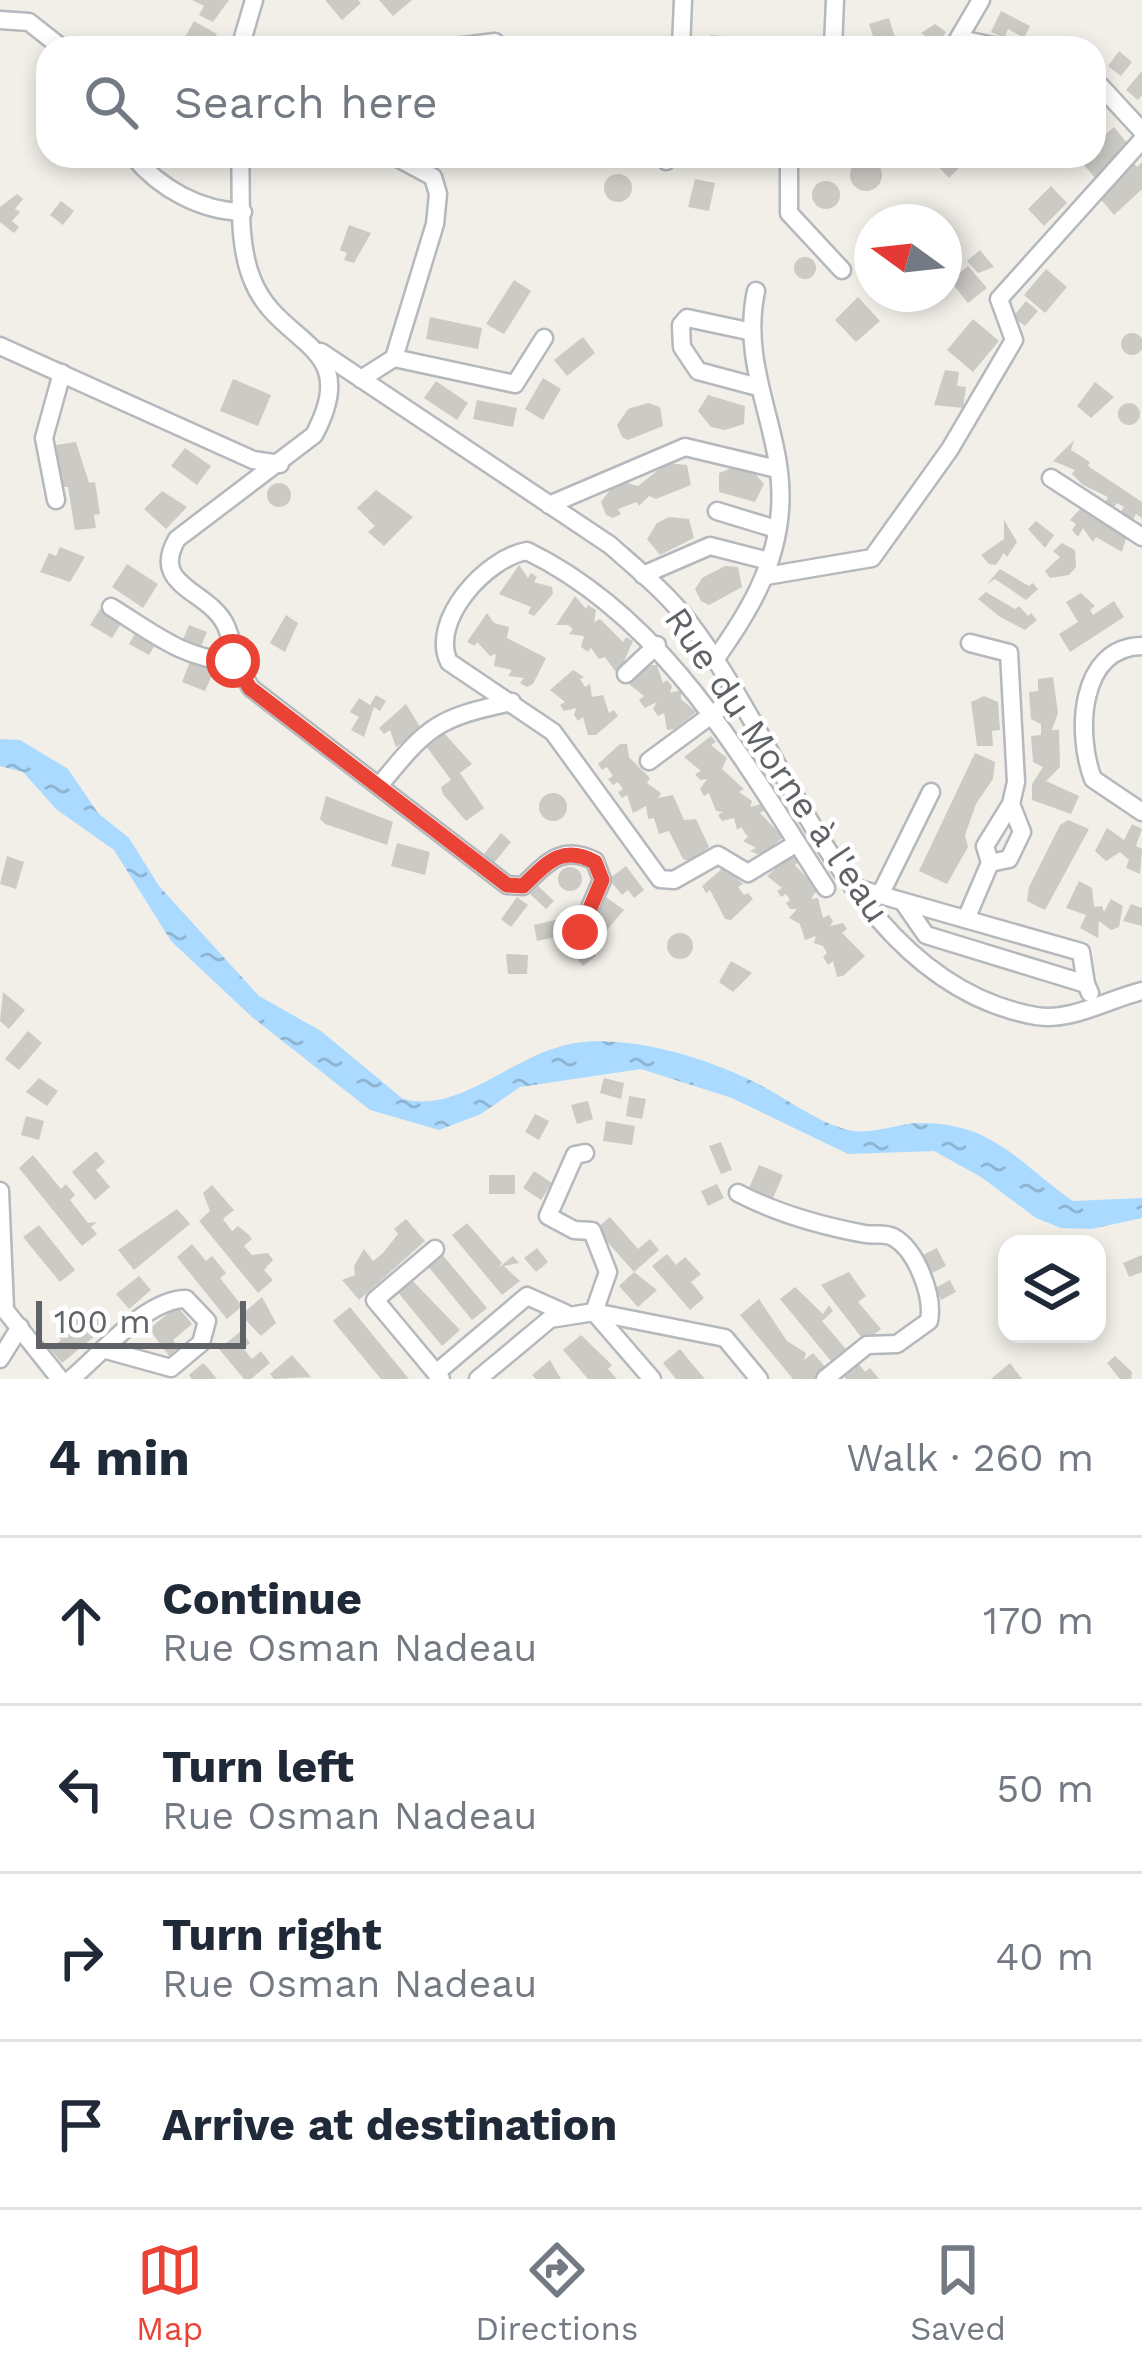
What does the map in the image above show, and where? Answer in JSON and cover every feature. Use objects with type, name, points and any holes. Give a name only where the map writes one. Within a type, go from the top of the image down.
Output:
[{"type":"street","points":[[244,36],[254,0]]},
{"type":"street","points":[[682,36],[683,0]]},
{"type":"street","points":[[834,36],[835,0]]},
{"type":"street","points":[[961,36],[980,0]]},
{"type":"street","points":[[0,20],[29,22],[47,36]]},
{"type":"street","points":[[1106,92],[1142,131]]},
{"type":"street","points":[[644,575],[710,546],[768,568],[872,558],[950,449],[1014,340],[999,299],[1142,140]]},
{"type":"street","points":[[148,168],[191,202],[210,210],[243,212]]},
{"type":"street","name":"Rue du Morne à l'eau","points":[[241,168],[246,260],[265,304],[320,351],[610,545],[644,575],[688,620],[881,926],[962,989],[1039,1017],[1073,1014],[1142,991]]},
{"type":"street","points":[[361,379],[394,358],[435,224],[438,194],[433,177],[416,168]]},
{"type":"street","points":[[789,168],[789,213],[842,270]]},
{"type":"street","points":[[714,661],[768,568],[781,509],[748,331],[756,291]]},
{"type":"street","points":[[748,331],[692,317],[683,320],[680,331],[692,367],[758,387]]},
{"type":"street","points":[[394,358],[515,384],[544,338]]},
{"type":"street","points":[[0,346],[253,460],[280,464]]},
{"type":"street","points":[[320,351],[328,377],[327,410],[314,435],[177,538],[168,560],[172,577],[212,607],[226,625],[233,661],[250,688],[507,885],[523,886],[554,857],[568,852],[595,862],[602,880],[580,932]]},
{"type":"street","points":[[56,500],[44,438],[62,373]]},
{"type":"street","points":[[549,505],[685,447],[777,469]]},
{"type":"street","points":[[1052,478],[1142,537]]},
{"type":"street","points":[[717,511],[776,529]]},
{"type":"street","points":[[797,843],[748,873],[718,854],[674,880],[660,879],[553,731],[449,662],[441,645],[442,631],[483,574],[509,554],[527,551],[610,601],[657,645],[711,716],[797,843],[826,888]]},
{"type":"street","points":[[111,607],[182,651],[211,661],[233,661]]},
{"type":"street","points":[[966,919],[990,863],[985,846],[1011,804],[1016,782],[1010,653],[970,643]]},
{"type":"street","points":[[626,674],[657,645]]},
{"type":"street","points":[[1142,646],[1116,651],[1100,668],[1085,698],[1083,738],[1093,779],[1142,812]]},
{"type":"street","points":[[649,761],[737,696]]},
{"type":"street","points":[[380,786],[420,736],[450,715],[512,702]]},
{"type":"street","points":[[880,895],[931,792]]},
{"type":"street","points":[[990,863],[1009,859],[1022,832],[1011,804]]},
{"type":"street","points":[[856,888],[1081,952],[1086,984],[1096,1005]]},
{"type":"street","points":[[903,902],[926,935],[1086,984]]},
{"type":"street","points":[[584,1153],[574,1154],[547,1208],[554,1223],[592,1231],[608,1272],[594,1312]]},
{"type":"street","points":[[0,1191],[3,1307],[60,1379]]},
{"type":"street","points":[[738,1193],[789,1217],[860,1234],[887,1234],[909,1249],[929,1300],[924,1328],[897,1344],[867,1345],[825,1379]]},
{"type":"street","points":[[435,1249],[375,1300],[439,1376],[527,1296],[565,1313]]},
{"type":"street","points":[[71,1379],[167,1299],[186,1299],[207,1321],[202,1342],[171,1368],[155,1373],[106,1350]]},
{"type":"street","points":[[594,1312],[645,1376]]},
{"type":"street","points":[[478,1379],[550,1318],[594,1312],[725,1338],[760,1379]]},
{"type":"street","points":[[0,1359],[20,1327]]},
{"type":"water","points":[[0,739],[20,740],[68,769],[98,813],[129,838],[159,886],[259,996],[321,1031],[403,1099],[447,1098],[559,1047],[627,1043],[697,1059],[740,1075],[819,1119],[851,1131],[922,1123],[969,1130],[1005,1149],[1073,1201],[1142,1198],[1142,1218],[1091,1229],[1061,1228],[1036,1218],[981,1177],[934,1151],[848,1154],[732,1098],[641,1069],[520,1087],[481,1114],[439,1130],[370,1110],[252,1017],[171,941],[114,850],[56,809],[23,772],[0,766]]},
{"type":"building","points":[[192,0],[229,0],[213,22],[199,15],[204,6]]},
{"type":"building","points":[[325,0],[358,0],[361,3],[342,20]]},
{"type":"building","points":[[379,0],[412,0],[393,16]]},
{"type":"building","points":[[1001,11],[1030,26],[1025,36],[1008,29],[1005,36],[991,32]]},
{"type":"building","points":[[889,18],[895,36],[873,36],[869,24]]},
{"type":"building","points":[[194,21],[217,34],[216,36],[186,36]]},
{"type":"building","points":[[935,24],[946,32],[943,36],[921,33]]},
{"type":"building","points":[[1119,51],[1132,62],[1121,76],[1108,66]]},
{"type":"building","points":[[1142,71],[1142,95],[1138,100],[1126,90]]},
{"type":"building","points":[[1114,127],[1128,144],[1106,167],[1106,134]]},
{"type":"building","points":[[1133,162],[1137,167],[1142,162],[1142,189],[1114,215],[1098,196]]},
{"type":"building","points":[[852,168],[881,169],[881,181],[872,190],[860,190],[851,181]]},
{"type":"building","points":[[940,168],[959,168],[949,178]]},
{"type":"building","points":[[1087,168],[1105,168],[1095,178]]},
{"type":"building","points":[[618,174],[628,178],[632,188],[628,198],[618,202],[608,198],[604,188],[608,178]]},
{"type":"building","points":[[695,179],[715,183],[709,211],[688,207]]},
{"type":"building","points":[[826,181],[836,185],[840,195],[836,205],[826,209],[816,205],[812,195],[816,185]]},
{"type":"building","points":[[1051,186],[1067,203],[1044,226],[1028,209]]},
{"type":"building","points":[[17,194],[23,199],[15,209],[20,212],[12,221],[19,227],[14,233],[0,222],[0,207]]},
{"type":"building","points":[[61,201],[74,211],[63,225],[50,215]]},
{"type":"building","points":[[349,225],[371,233],[354,263],[344,260],[347,253],[340,250]]},
{"type":"building","points":[[980,250],[994,267],[978,273],[967,261]]},
{"type":"building","points":[[805,257],[816,268],[805,279],[794,268]]},
{"type":"building","points":[[968,266],[987,288],[968,303],[962,296],[962,271]]},
{"type":"building","points":[[1046,269],[1067,287],[1045,313],[1024,295]]},
{"type":"building","points":[[514,280],[531,291],[504,334],[486,324]]},
{"type":"building","points":[[854,301],[854,312],[872,312],[880,321],[856,342],[835,320]]},
{"type":"building","points":[[1026,301],[1038,311],[1025,326],[1013,317]]},
{"type":"building","points":[[430,317],[482,328],[478,349],[426,339]]},
{"type":"building","points":[[973,319],[999,341],[973,372],[947,350]]},
{"type":"building","points":[[1132,333],[1143,344],[1132,355],[1121,344]]},
{"type":"building","points":[[583,337],[595,353],[567,376],[554,360]]},
{"type":"building","points":[[945,370],[959,372],[957,386],[966,387],[963,408],[934,405]]},
{"type":"building","points":[[543,378],[561,389],[543,420],[525,409]]},
{"type":"building","points":[[233,379],[271,395],[258,426],[220,411]]},
{"type":"building","points":[[436,381],[468,403],[457,420],[424,398]]},
{"type":"building","points":[[1095,382],[1114,397],[1091,418],[1077,406]]},
{"type":"building","points":[[708,395],[745,406],[744,424],[725,430],[711,427],[698,411]]},
{"type":"building","points":[[477,400],[517,408],[513,427],[473,419]]},
{"type":"building","points":[[648,403],[660,407],[663,426],[628,440],[622,437],[617,425],[628,409]]},
{"type":"building","points":[[1129,403],[1140,414],[1129,425],[1118,414]]},
{"type":"building","points":[[1074,440],[1071,450],[1090,462],[1088,466],[1142,502],[1142,518],[1136,514],[1132,521],[1120,513],[1124,507],[1105,503],[1108,497],[1083,485],[1072,474],[1075,470],[1053,461]]},
{"type":"building","points":[[76,442],[89,483],[95,482],[100,514],[94,515],[96,528],[75,530],[68,487],[63,487],[56,445]]},
{"type":"building","points":[[185,448],[211,466],[197,485],[171,466]]},
{"type":"building","points":[[667,463],[687,465],[691,485],[656,499],[649,496],[639,506],[637,502],[618,509],[621,514],[613,518],[606,515],[601,502],[612,487],[624,482],[638,486]]},
{"type":"building","points":[[737,466],[751,469],[764,484],[755,502],[719,492],[719,473]]},
{"type":"building","points":[[279,483],[288,486],[288,504],[279,507],[270,504],[267,495],[270,486]]},
{"type":"building","points":[[376,490],[413,517],[384,546],[368,532],[375,526],[357,508]]},
{"type":"building","points":[[162,491],[187,507],[166,529],[144,509]]},
{"type":"building","points":[[1084,505],[1127,535],[1122,552],[1096,537],[1093,542],[1083,528],[1078,537],[1072,530],[1076,524],[1070,520]]},
{"type":"building","points":[[669,517],[689,519],[694,538],[660,555],[647,539],[657,523]]},
{"type":"building","points":[[1004,520],[1017,542],[1007,557],[1004,553],[996,565],[989,564],[981,555],[1004,539]]},
{"type":"building","points":[[1036,521],[1054,535],[1045,548],[1028,529]]},
{"type":"building","points":[[1062,543],[1075,550],[1076,567],[1069,575],[1050,578],[1045,571],[1060,557],[1053,551]]},
{"type":"building","points":[[60,547],[85,557],[70,582],[40,572],[49,553],[56,556]]},
{"type":"building","points":[[127,564],[158,584],[143,608],[112,587]]},
{"type":"building","points":[[519,565],[528,578],[531,573],[537,577],[534,582],[552,587],[553,594],[534,616],[528,613],[531,607],[499,594]]},
{"type":"building","points":[[725,566],[738,567],[742,587],[709,605],[701,601],[695,589],[702,578]]},
{"type":"building","points":[[1000,569],[1038,589],[1026,600],[995,579],[987,584]]},
{"type":"building","points":[[986,592],[1015,609],[1019,606],[1037,620],[1025,630],[1000,617],[978,599]]},
{"type":"building","points":[[1081,593],[1095,606],[1090,610],[1093,615],[1114,601],[1124,617],[1070,652],[1059,634],[1078,622],[1066,602]]},
{"type":"building","points":[[575,596],[586,609],[588,605],[596,610],[594,622],[600,619],[623,642],[626,637],[633,641],[621,668],[615,671],[605,657],[599,659],[591,648],[588,652],[581,647],[584,636],[569,634],[573,629],[568,625],[556,625]]},
{"type":"building","points":[[100,609],[122,622],[112,638],[90,625]]},
{"type":"building","points":[[487,613],[494,623],[509,627],[507,638],[546,658],[533,684],[527,687],[520,683],[524,678],[508,676],[512,670],[494,666],[496,654],[490,656],[477,642],[475,646],[467,642]]},
{"type":"building","points":[[286,615],[298,623],[285,652],[270,643]]},
{"type":"building","points":[[189,625],[207,632],[200,649],[182,642]]},
{"type":"building","points":[[135,634],[155,645],[149,655],[129,644]]},
{"type":"building","points":[[191,659],[215,668],[205,691],[182,682]]},
{"type":"building","points":[[650,665],[657,665],[663,683],[667,680],[672,686],[670,693],[681,690],[681,699],[696,712],[675,729],[667,730],[664,713],[658,716],[653,709],[657,702],[645,708],[639,700],[644,696],[629,684]]},
{"type":"building","points":[[573,670],[584,677],[580,679],[585,687],[590,684],[592,697],[603,695],[609,713],[614,710],[618,716],[596,735],[588,735],[583,717],[578,721],[574,715],[576,708],[564,711],[560,705],[565,702],[550,690]]},
{"type":"building","points":[[1053,677],[1058,713],[1052,730],[1059,730],[1060,767],[1046,781],[1079,796],[1071,814],[1032,800],[1032,784],[1043,767],[1033,762],[1031,736],[1041,735],[1041,724],[1031,719],[1029,692],[1038,691],[1038,679]]},
{"type":"building","points":[[376,695],[386,701],[380,711],[374,707],[364,737],[351,730],[359,717],[350,712],[359,698],[370,705]]},
{"type":"building","points":[[984,696],[998,702],[1000,730],[992,731],[993,746],[977,746],[971,702]]},
{"type":"building","points":[[406,704],[422,730],[396,747],[390,730],[384,734],[379,728]]},
{"type":"building","points":[[443,732],[472,764],[460,773],[484,808],[466,821],[443,794],[441,787],[451,780],[426,746]]},
{"type":"building","points":[[711,736],[716,742],[711,745],[727,758],[722,769],[744,789],[739,792],[752,801],[750,807],[761,804],[765,810],[760,813],[783,837],[762,856],[750,851],[756,848],[743,841],[748,837],[741,827],[737,830],[734,818],[722,821],[718,815],[723,812],[716,811],[709,793],[704,796],[700,789],[707,779],[700,780],[695,774],[701,771],[684,757]]},
{"type":"building","points":[[620,744],[627,744],[629,757],[650,778],[647,783],[661,793],[658,798],[673,795],[684,820],[696,819],[709,847],[690,861],[683,859],[669,831],[659,834],[654,818],[648,819],[646,806],[633,813],[627,795],[622,798],[618,792],[623,789],[618,782],[613,785],[607,767],[602,770],[598,764]]},
{"type":"building","points":[[975,753],[995,762],[993,779],[976,804],[965,835],[968,847],[947,884],[919,871]]},
{"type":"building","points":[[553,793],[563,797],[567,807],[563,817],[553,821],[543,817],[539,807],[543,797]]},
{"type":"building","points":[[326,796],[393,822],[387,845],[325,824],[320,819]]},
{"type":"building","points":[[1068,820],[1089,829],[1045,910],[1027,901],[1029,887],[1060,825]]},
{"type":"building","points":[[1132,824],[1142,829],[1136,846],[1142,849],[1140,874],[1126,868],[1129,860],[1120,852],[1106,861],[1095,851],[1107,828],[1124,840]]},
{"type":"building","points":[[501,833],[511,842],[494,863],[484,854]]},
{"type":"building","points":[[397,843],[430,852],[425,875],[391,866]]},
{"type":"building","points":[[7,856],[24,862],[16,889],[0,884]]},
{"type":"building","points":[[789,856],[796,856],[800,861],[795,865],[818,889],[811,899],[818,898],[823,918],[829,915],[830,926],[843,923],[847,929],[842,933],[865,956],[843,976],[837,977],[833,961],[828,965],[823,946],[814,943],[816,936],[805,940],[800,924],[789,918],[797,909],[790,909],[786,894],[781,897],[777,891],[782,888],[767,876]]},
{"type":"building","points":[[626,866],[644,890],[634,898],[628,890],[622,895],[609,879]]},
{"type":"building","points":[[570,867],[582,879],[570,891],[558,879]]},
{"type":"building","points":[[724,867],[743,884],[738,887],[744,895],[753,899],[731,920],[725,919],[710,890],[706,893],[702,886]]},
{"type":"building","points":[[1079,881],[1092,888],[1094,907],[1102,906],[1104,912],[1111,899],[1123,906],[1119,927],[1111,930],[1099,921],[1098,938],[1080,928],[1086,915],[1066,908]]},
{"type":"building","points":[[538,886],[554,901],[546,909],[530,894]]},
{"type":"building","points":[[603,895],[624,910],[601,937],[587,926]]},
{"type":"building","points":[[517,897],[528,905],[511,927],[501,919]]},
{"type":"building","points":[[1131,904],[1142,908],[1142,926],[1123,921]]},
{"type":"building","points":[[564,918],[569,934],[537,941],[534,925]]},
{"type":"building","points":[[680,933],[693,946],[680,959],[667,946]]},
{"type":"building","points":[[579,935],[596,956],[583,966],[567,946]]},
{"type":"building","points":[[506,954],[528,955],[527,974],[508,974]]},
{"type":"building","points":[[731,961],[752,973],[733,992],[719,982]]},
{"type":"building","points":[[3,992],[25,1010],[9,1029],[0,1021]]},
{"type":"building","points":[[28,1031],[42,1043],[19,1070],[5,1059]]},
{"type":"building","points":[[39,1078],[58,1091],[47,1106],[26,1092]]},
{"type":"building","points":[[604,1078],[624,1083],[621,1099],[600,1093]]},
{"type":"building","points":[[629,1096],[646,1099],[642,1119],[626,1116]]},
{"type":"building","points":[[588,1101],[593,1119],[577,1124],[571,1105]]},
{"type":"building","points":[[535,1114],[549,1121],[539,1140],[525,1132]]},
{"type":"building","points":[[26,1116],[44,1121],[39,1140],[21,1135]]},
{"type":"building","points":[[606,1121],[635,1126],[632,1145],[603,1141]]},
{"type":"building","points":[[721,1142],[732,1170],[721,1174],[709,1146]]},
{"type":"building","points":[[96,1151],[105,1162],[96,1170],[110,1187],[95,1200],[72,1172]]},
{"type":"building","points":[[33,1155],[61,1189],[66,1184],[75,1195],[70,1200],[88,1223],[97,1222],[91,1227],[97,1234],[82,1246],[19,1168]]},
{"type":"building","points":[[759,1165],[783,1175],[773,1198],[749,1188]]},
{"type":"building","points":[[534,1171],[552,1183],[541,1200],[523,1188]]},
{"type":"building","points":[[489,1175],[515,1175],[515,1194],[489,1194]]},
{"type":"building","points":[[717,1184],[724,1198],[708,1206],[701,1191]]},
{"type":"building","points":[[212,1185],[234,1210],[223,1219],[232,1231],[238,1226],[252,1239],[244,1246],[252,1255],[268,1253],[273,1260],[264,1270],[273,1280],[258,1293],[199,1221],[210,1211],[203,1193]]},
{"type":"building","points":[[177,1209],[190,1224],[134,1270],[118,1250]]},
{"type":"building","points":[[610,1217],[638,1249],[650,1239],[659,1250],[634,1272],[596,1229]]},
{"type":"building","points":[[406,1219],[425,1241],[359,1300],[342,1280],[355,1275],[354,1266],[364,1249],[373,1261],[383,1253],[398,1234],[394,1229]]},
{"type":"building","points":[[467,1223],[502,1263],[498,1268],[513,1256],[519,1263],[504,1266],[520,1281],[502,1295],[452,1235]]},
{"type":"building","points":[[39,1225],[75,1270],[60,1282],[23,1237]]},
{"type":"building","points":[[192,1244],[206,1261],[212,1256],[226,1273],[220,1278],[242,1306],[227,1319],[177,1257]]},
{"type":"building","points":[[537,1248],[548,1262],[536,1272],[524,1258]]},
{"type":"building","points":[[937,1248],[946,1266],[932,1273],[923,1255]]},
{"type":"building","points":[[441,1253],[487,1308],[472,1320],[427,1265]]},
{"type":"building","points":[[667,1254],[676,1265],[685,1257],[701,1274],[691,1282],[704,1298],[690,1310],[652,1266]]},
{"type":"building","points":[[1142,1255],[1142,1272],[1129,1277],[1123,1263]]},
{"type":"building","points":[[634,1272],[657,1290],[638,1307],[619,1286]]},
{"type":"building","points":[[849,1272],[866,1296],[858,1302],[881,1329],[865,1342],[821,1285]]},
{"type":"building","points":[[139,1276],[151,1290],[129,1309],[116,1294]]},
{"type":"building","points":[[410,1278],[460,1330],[442,1346],[396,1290]]},
{"type":"building","points":[[950,1280],[956,1292],[941,1300],[935,1288]]},
{"type":"building","points":[[795,1287],[823,1314],[829,1305],[833,1311],[822,1321],[850,1354],[835,1366],[780,1299]]},
{"type":"building","points":[[262,1297],[276,1323],[261,1336],[241,1315]]},
{"type":"building","points":[[759,1299],[787,1341],[806,1353],[804,1360],[813,1353],[826,1368],[819,1379],[793,1379],[740,1315]]},
{"type":"building","points":[[177,1306],[192,1324],[173,1340],[179,1348],[169,1356],[149,1329]]},
{"type":"building","points":[[350,1307],[409,1379],[381,1379],[333,1321]]},
{"type":"building","points":[[94,1312],[106,1327],[62,1363],[50,1349],[61,1340],[57,1335],[78,1317],[82,1321]]},
{"type":"building","points":[[241,1331],[250,1343],[243,1348],[252,1359],[261,1351],[270,1363],[251,1379],[244,1379],[219,1349]]},
{"type":"building","points":[[581,1335],[612,1365],[608,1369],[617,1379],[588,1379],[563,1350]]},
{"type":"building","points":[[680,1349],[705,1379],[676,1379],[663,1363]]},
{"type":"building","points":[[292,1355],[311,1377],[274,1379],[270,1374]]},
{"type":"building","points":[[1115,1356],[1132,1372],[1131,1379],[1120,1379],[1107,1363]]},
{"type":"building","points":[[855,1359],[879,1379],[846,1379],[839,1371]]},
{"type":"building","points":[[550,1360],[561,1379],[536,1379],[532,1375]]},
{"type":"building","points":[[203,1363],[217,1379],[192,1379],[189,1375]]},
{"type":"building","points":[[1010,1363],[1022,1379],[991,1379]]},
{"type":"route","points":[[233,661],[250,688],[507,885],[523,886],[554,857],[568,852],[595,862],[602,880],[580,932]]}]
